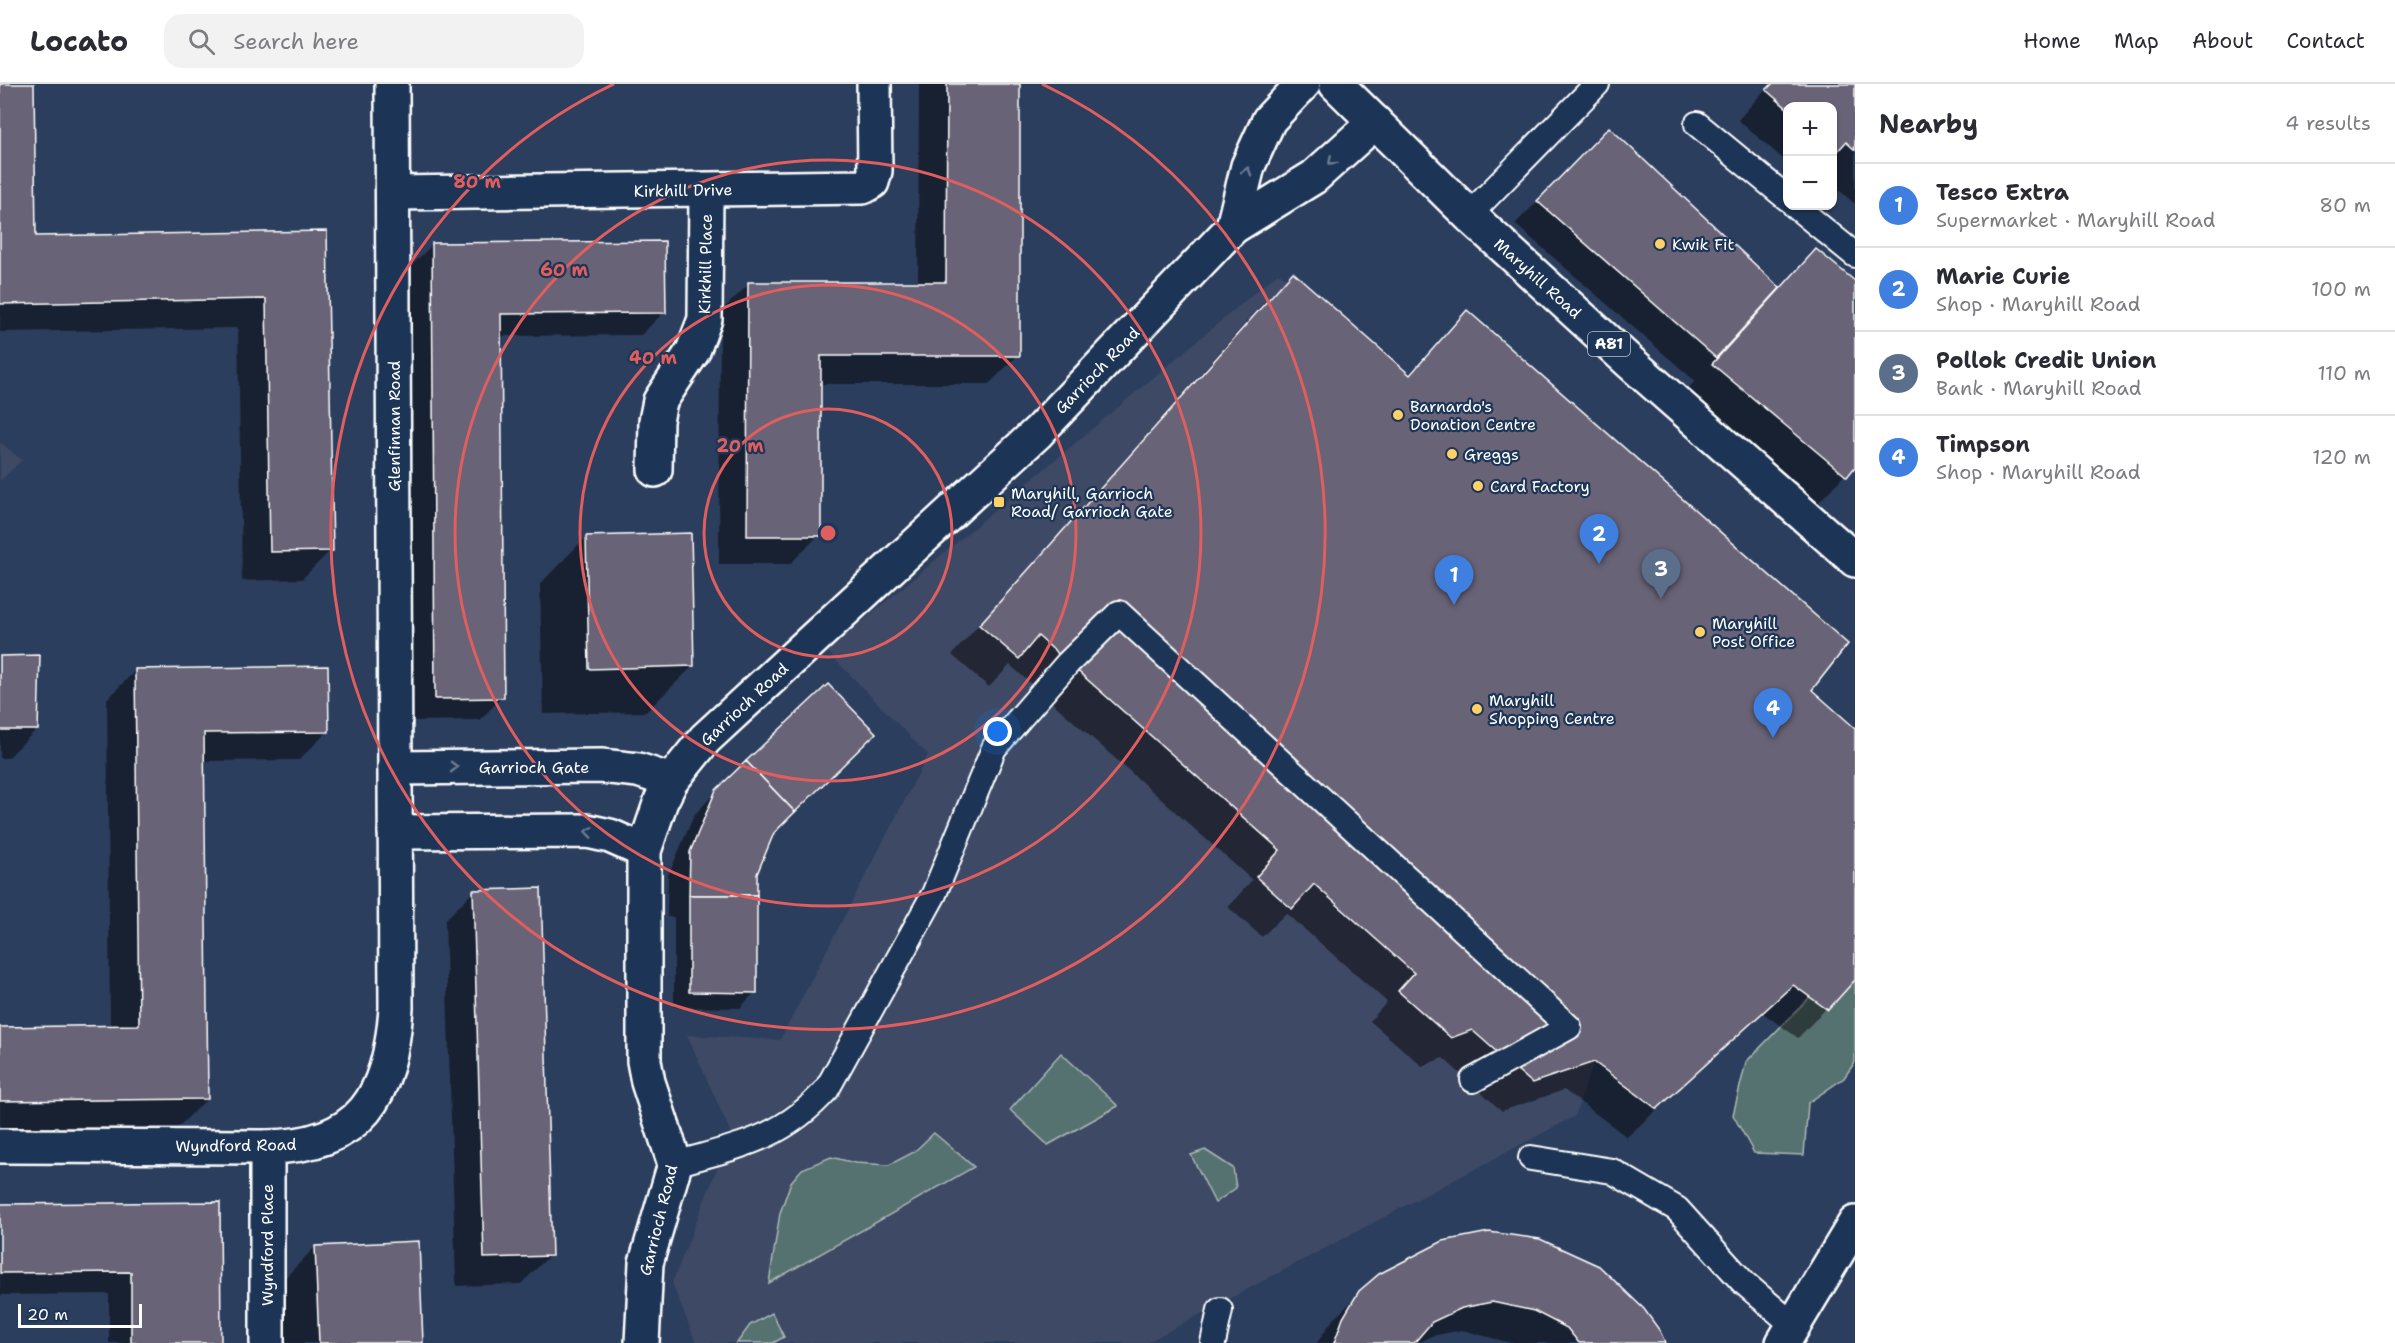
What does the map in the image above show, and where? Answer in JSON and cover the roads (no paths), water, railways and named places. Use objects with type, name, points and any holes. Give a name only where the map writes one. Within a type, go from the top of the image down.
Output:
[{"type":"street","name":"Glenfinnan Road","points":[[392,84],[395,768]]},
{"type":"street","name":"Kirkhill Drive","points":[[393,193],[855,189],[872,182],[875,171],[874,84]]},
{"type":"street","name":"Garrioch Road","points":[[1233,227],[1248,166],[1269,120],[1303,84]]},
{"type":"street","name":"Maryhill Road","points":[[1336,84],[1469,215],[1631,363],[1854,556]]},
{"type":"street","name":"Garrioch Road","points":[[642,1343],[646,1263],[675,1164],[648,1082],[644,1061],[644,851],[661,801],[671,781],[705,739],[1038,432],[1233,227],[1314,177],[1375,122]]},
{"type":"street","name":"Kirkhill Place","points":[[655,470],[656,421],[660,401],[693,351],[705,319],[706,190]]},
{"type":"street","name":"Garrioch Gate","points":[[395,768],[611,766],[638,770],[671,781]]},
{"type":"street","name":"Wyndford Road","points":[[0,1146],[267,1147],[310,1142],[341,1130],[369,1106],[385,1077],[393,1050],[396,1008],[395,768]]},
{"type":"street","points":[[395,832],[587,831],[610,836],[644,851]]},
{"type":"street","name":"Wyndford Place","points":[[267,1147],[267,1343]]},
{"type":"street","points":[[1788,1334],[1855,1223]]},
{"type":"lane","points":[[1469,215],[1597,84]]},
{"type":"lane","points":[[1697,124],[1783,195]]},
{"type":"lane","points":[[1800,210],[1855,255]]},
{"type":"lane","points":[[675,1164],[767,1137],[808,1110],[827,1089],[934,894],[994,748],[1068,663],[1119,613],[1569,1028],[1473,1080]]},
{"type":"lane","points":[[1531,1158],[1612,1171],[1677,1209],[1788,1334]]},
{"type":"lane","points":[[1213,1343],[1220,1310]]},
{"type":"place","name":"Kwik Fit","points":[[1660,244]]},
{"type":"place","name":"Barnardo's Donation Centre","points":[[1398,415]]},
{"type":"place","name":"Greggs","points":[[1452,454]]},
{"type":"place","name":"Card Factory","points":[[1478,486]]},
{"type":"place","name":"Maryhill, Garrioch Road/ Garrioch Gate","points":[[999,502]]},
{"type":"place","name":"Marie Curie","points":[[1599,564]]},
{"type":"place","name":"Pollok Credit Union","points":[[1661,599]]},
{"type":"place","name":"Tesco Extra","points":[[1454,605]]},
{"type":"place","name":"Maryhill Post Office","points":[[1700,632]]},
{"type":"place","name":"Maryhill Shopping Centre","points":[[1477,709]]},
{"type":"place","name":"Timpson","points":[[1773,738]]}]
